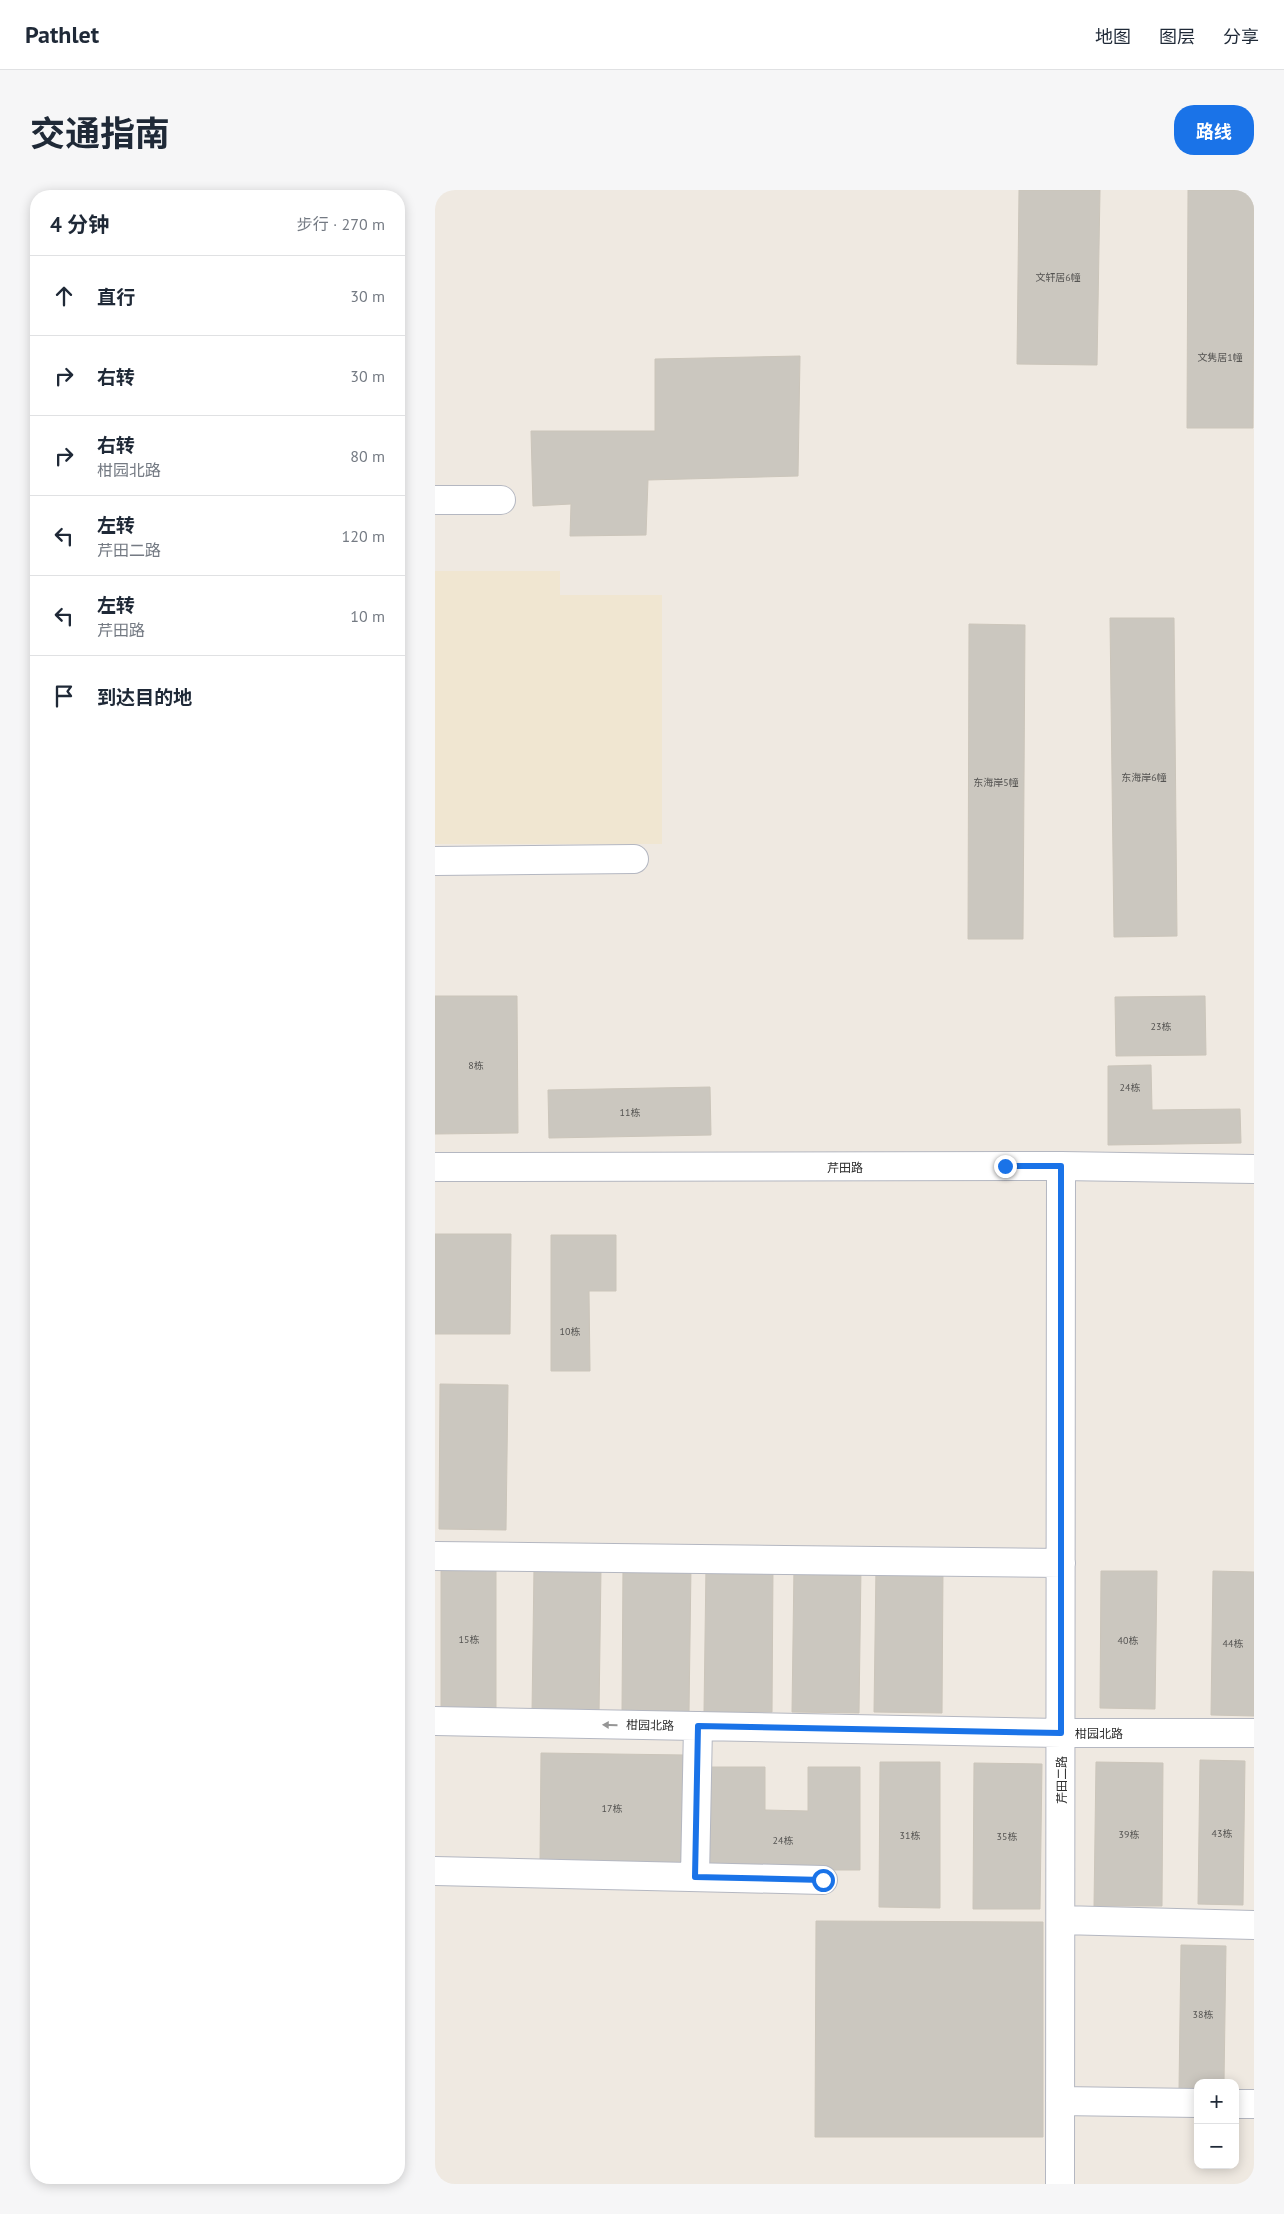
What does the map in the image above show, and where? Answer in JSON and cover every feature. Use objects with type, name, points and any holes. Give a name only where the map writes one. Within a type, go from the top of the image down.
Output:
[{"type":"street","points":[[435,500],[501,500]]},
{"type":"street","points":[[435,861],[633,859]]},
{"type":"street","name":"芹田路","points":[[435,1167],[1061,1166],[1254,1169]]},
{"type":"street","name":"芹田二路","points":[[1060,2184],[1061,1166]]},
{"type":"street","points":[[435,1556],[1061,1563]]},
{"type":"street","name":"柑园北路","points":[[435,1721],[1061,1733],[1254,1733]]},
{"type":"street","points":[[695,1877],[698,1726]]},
{"type":"street","points":[[435,1871],[823,1880]]},
{"type":"street","points":[[1061,1920],[1254,1925]]},
{"type":"street","points":[[1060,2101],[1194,2103]]},
{"type":"street","points":[[1239,2104],[1254,2104]]},
{"type":"shaded area","points":[[435,571],[560,571],[560,595],[662,595],[662,844],[435,844]]},
{"type":"building","points":[[1019,190],[1100,190],[1097,365],[1017,364]]},
{"type":"building","points":[[1188,190],[1254,190],[1253,428],[1187,428]]},
{"type":"building","points":[[800,356],[798,476],[648,480],[646,535],[570,536],[571,504],[533,506],[531,431],[655,431],[655,359]]},
{"type":"building","points":[[1110,618],[1174,618],[1177,936],[1114,937]]},
{"type":"building","points":[[969,624],[1025,625],[1023,939],[968,939]]},
{"type":"building","points":[[435,996],[517,996],[518,1133],[435,1134]]},
{"type":"building","points":[[1205,996],[1206,1055],[1116,1056],[1115,997]]},
{"type":"building","points":[[1151,1065],[1152,1110],[1240,1109],[1241,1143],[1108,1145],[1108,1066]]},
{"type":"building","points":[[710,1087],[711,1135],[549,1138],[548,1090]]},
{"type":"building","points":[[435,1234],[511,1234],[510,1334],[435,1334]]},
{"type":"building","points":[[551,1235],[616,1235],[616,1291],[589,1291],[590,1371],[551,1371]]},
{"type":"building","points":[[440,1384],[508,1385],[506,1530],[439,1529]]},
{"type":"building","points":[[441,1563],[496,1563],[496,1716],[441,1716]]},
{"type":"building","points":[[623,1566],[691,1566],[689,1712],[622,1711]]},
{"type":"building","points":[[706,1566],[773,1567],[772,1712],[704,1712]]},
{"type":"building","points":[[794,1567],[861,1567],[859,1713],[792,1712]]},
{"type":"building","points":[[876,1567],[943,1568],[942,1713],[874,1712]]},
{"type":"building","points":[[534,1568],[601,1568],[599,1714],[532,1713]]},
{"type":"building","points":[[1101,1571],[1157,1571],[1155,1709],[1100,1708]]},
{"type":"building","points":[[1213,1571],[1254,1572],[1254,1716],[1211,1715]]},
{"type":"building","points":[[541,1753],[685,1755],[684,1866],[540,1862]]},
{"type":"building","points":[[1200,1760],[1245,1761],[1243,1905],[1198,1904]]},
{"type":"building","points":[[880,1762],[940,1762],[940,1908],[879,1907]]},
{"type":"building","points":[[1096,1762],[1163,1763],[1162,1906],[1094,1906]]},
{"type":"building","points":[[974,1763],[1042,1764],[1040,1909],[973,1909]]},
{"type":"building","points":[[706,1767],[765,1767],[765,1810],[808,1811],[808,1767],[860,1767],[860,1870],[706,1870]]},
{"type":"building","points":[[816,1921],[1043,1922],[1043,2137],[815,2137]]},
{"type":"building","points":[[1181,1945],[1226,1946],[1224,2079],[1194,2079],[1194,2090],[1179,2089]]},
{"type":"route","points":[[823,1880],[695,1877],[698,1726],[1061,1733],[1061,1166],[1005,1166]]}]
